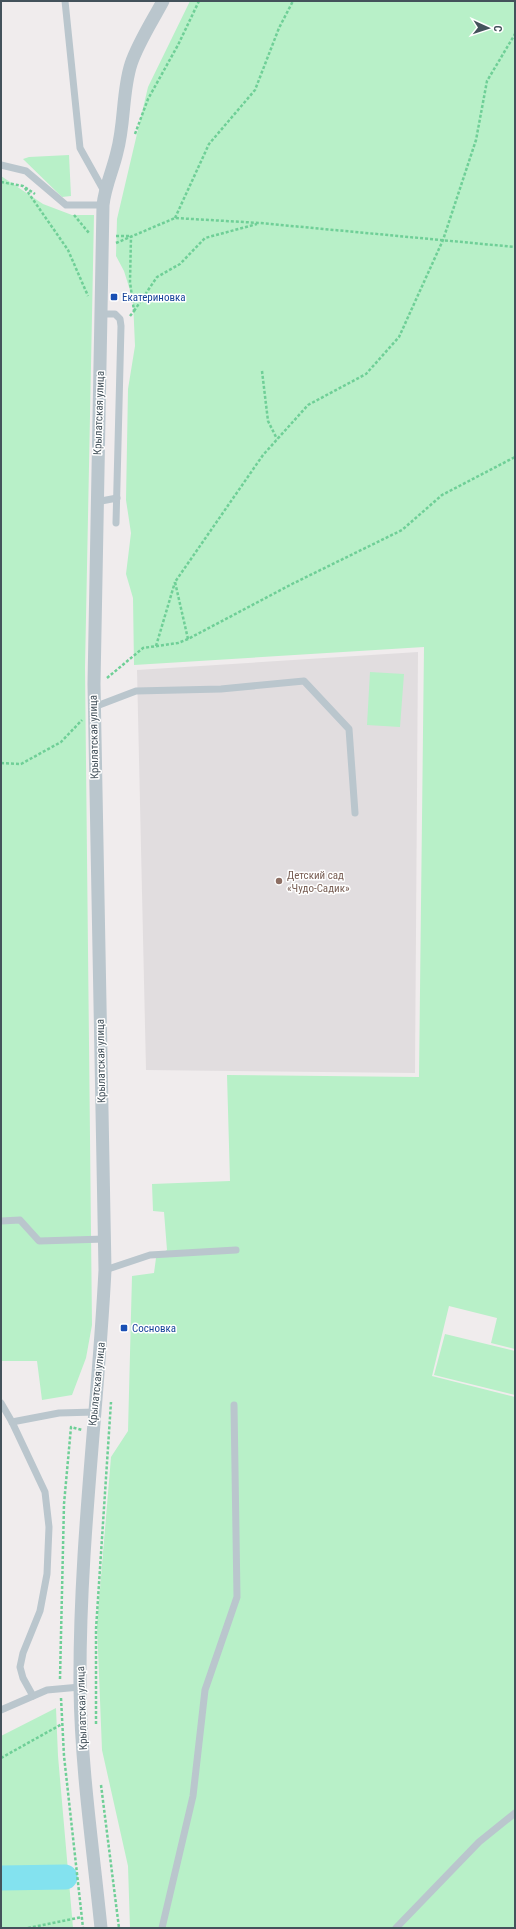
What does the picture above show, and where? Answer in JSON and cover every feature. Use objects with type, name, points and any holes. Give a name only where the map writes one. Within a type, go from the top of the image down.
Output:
[{"type":"street","name":"Крылатская улица","points":[[101,1928],[87,1794],[80,1687],[87,1501],[94,1412],[102,1340],[105,1270],[94,707],[96,502],[102,314],[103,205],[104,191],[117,152],[124,99],[131,63],[163,1]]},
{"type":"lane","points":[[65,1],[80,148],[104,191]]},
{"type":"lane","points":[[1,165],[26,171],[66,205],[103,205]]},
{"type":"lane","points":[[102,314],[115,314],[120,319],[121,326],[116,523]]},
{"type":"lane","points":[[96,502],[117,498]]},
{"type":"lane","points":[[94,707],[136,691],[221,689],[304,681],[349,729],[355,813]]},
{"type":"lane","points":[[1,1221],[20,1220],[39,1241],[104,1239]]},
{"type":"lane","points":[[105,1270],[150,1255],[236,1250]]},
{"type":"lane","points":[[1,1403],[12,1422],[45,1492],[49,1526],[48,1574],[40,1611],[23,1653],[20,1667],[23,1678],[33,1696]]},
{"type":"lane","points":[[162,1928],[193,1796],[205,1690],[237,1597],[234,1404]]},
{"type":"lane","points":[[12,1422],[58,1413],[94,1412]]},
{"type":"lane","points":[[1,1710],[47,1690],[80,1687]]},
{"type":"lane","points":[[396,1928],[480,1842],[515,1813]]},
{"type":"path","points":[[133,141],[148,99],[178,45],[198,1]]},
{"type":"path","points":[[176,218],[208,144],[255,90],[278,28],[293,1]]},
{"type":"path","points":[[156,646],[175,582],[262,455],[308,405],[366,374],[399,337],[443,240],[476,140],[487,81],[515,34]]},
{"type":"path","points":[[1,182],[23,186],[36,194]]},
{"type":"path","points":[[23,186],[68,250],[81,283],[91,301],[91,294]]},
{"type":"path","points":[[70,211],[92,236]]},
{"type":"path","points":[[110,236],[131,236],[176,218],[260,223],[515,247]]},
{"type":"path","points":[[121,326],[134,311],[157,277],[180,264],[205,238],[260,223]]},
{"type":"path","points":[[131,236],[130,282],[134,311]]},
{"type":"path","points":[[262,371],[268,421],[277,439]]},
{"type":"path","points":[[104,681],[143,648],[188,639],[292,584],[402,530],[442,495],[515,457]]},
{"type":"path","points":[[175,582],[188,639]]},
{"type":"path","points":[[1,763],[21,764],[62,742],[94,707]]},
{"type":"path","points":[[96,1728],[96,1629],[110,1435]]},
{"type":"path","points":[[1,1758],[62,1724]]},
{"type":"path","points":[[100,1781],[119,1928]]},
{"type":"path","points":[[28,1928],[82,1917]]},
{"type":"shaded area","name":"Детский сад «Чудо-Садик»","points":[[418,652],[415,1073],[146,1070],[137,670]]},
{"type":"green space","points":[[190,1],[515,1],[515,1349],[491,1343],[497,1318],[449,1306],[432,1376],[515,1397],[515,1928],[130,1928],[128,1866],[102,1750],[97,1625],[111,1457],[128,1431],[132,1276],[154,1273],[156,1258],[167,1250],[164,1212],[153,1211],[152,1184],[230,1181],[227,1075],[419,1077],[424,647],[134,665],[133,598],[126,574],[131,533],[126,500],[128,389],[135,346],[133,300],[124,271],[116,256],[117,219],[148,87]]},
{"type":"green space","points":[[69,155],[71,196],[62,197],[23,159],[29,157]]},
{"type":"green space","points":[[1,176],[43,204],[72,215],[94,215],[85,668],[92,1325],[86,1358],[72,1395],[42,1400],[37,1361],[1,1361]]},
{"type":"green space","points":[[370,672],[404,674],[400,727],[367,725]]},
{"type":"green space","points":[[445,1334],[515,1351],[515,1395],[434,1375]]},
{"type":"green space","points":[[56,1708],[58,1756],[73,1928],[1,1928],[1,1736]]},
{"type":"waterway","points":[[1,1878],[65,1877]]},
{"type":"place","name":"Екатериновка","points":[[114,297]]},
{"type":"place","name":"Детский сад «Чудо-Садик»","points":[[279,881]]},
{"type":"place","name":"Сосновка","points":[[124,1328]]}]
